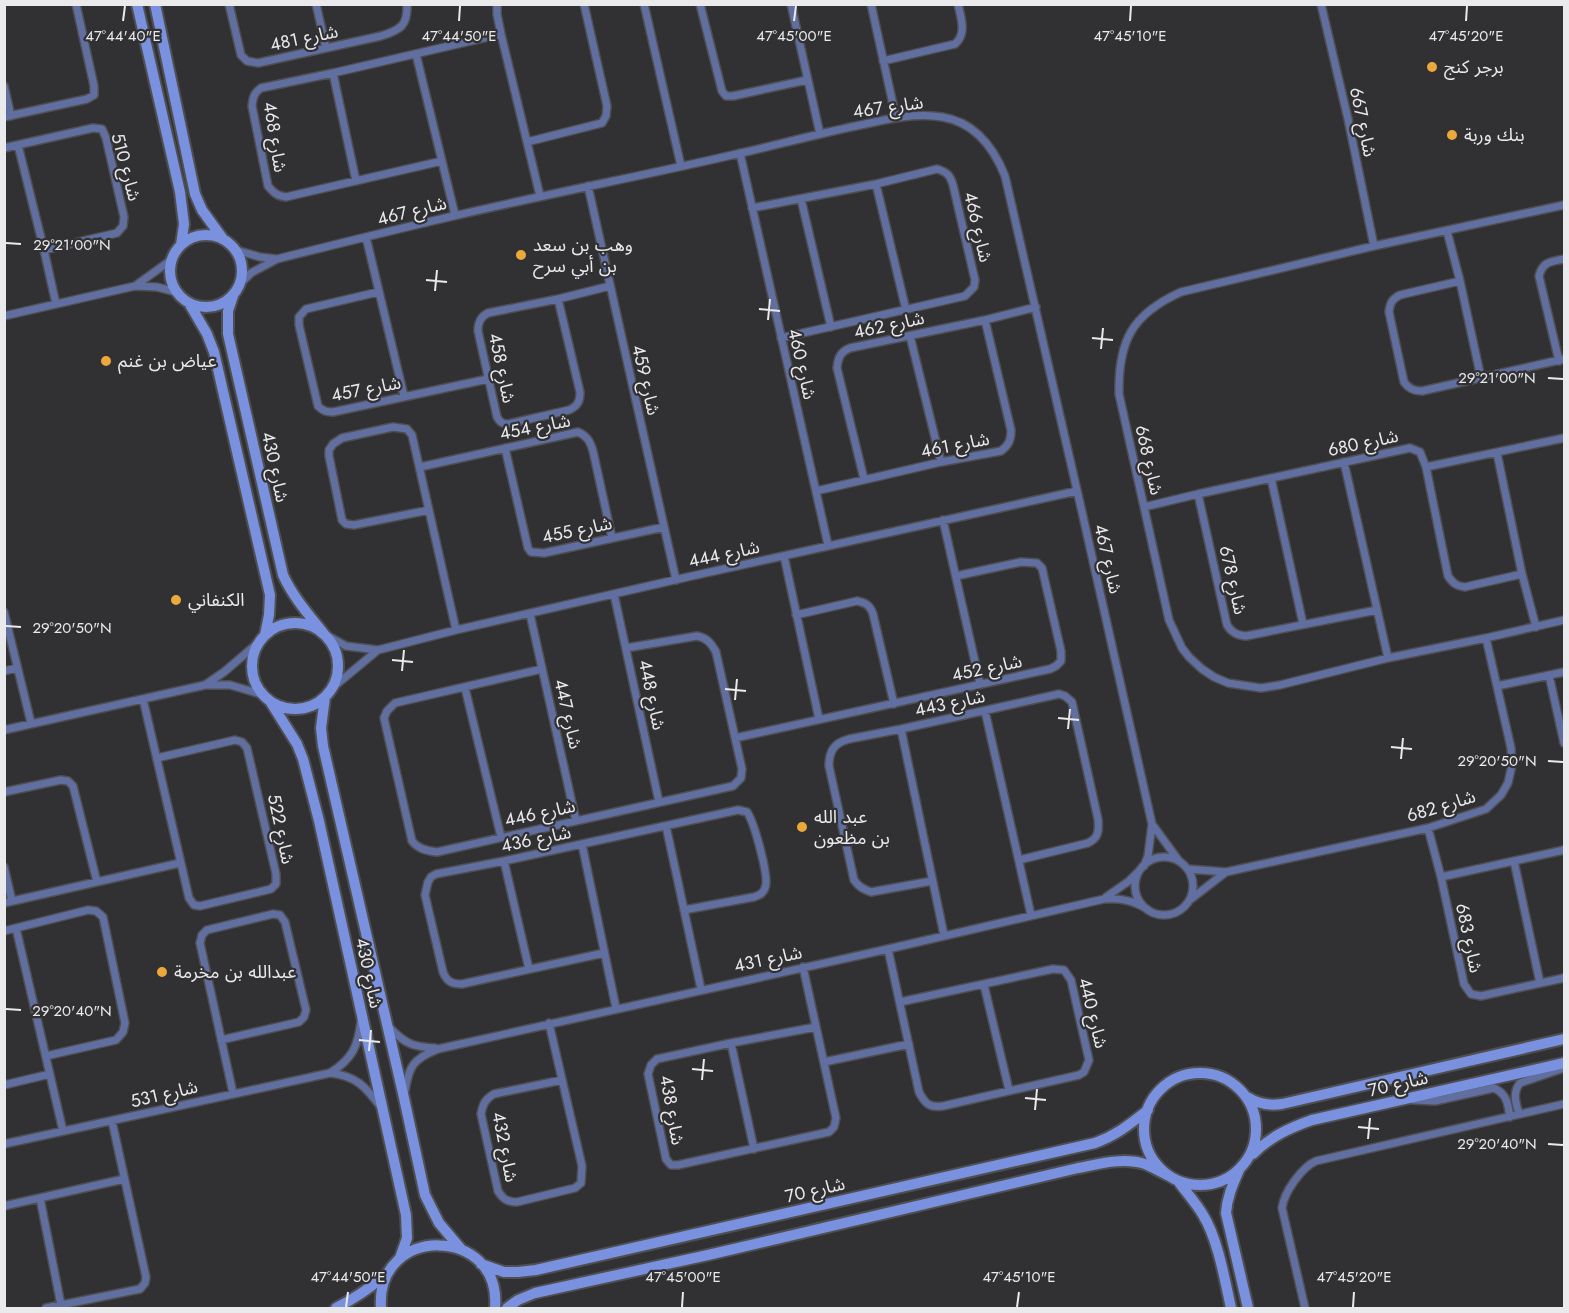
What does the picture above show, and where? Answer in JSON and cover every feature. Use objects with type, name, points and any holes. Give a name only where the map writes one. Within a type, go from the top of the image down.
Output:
[{"type":"main road","points":[[137,4],[182,202],[184,224],[181,244]]},
{"type":"main road","points":[[155,4],[195,194],[202,210],[223,239]]},
{"type":"main road","points":[[196,236],[214,236],[223,239],[236,250],[241,261],[243,273],[240,284],[233,296],[217,306],[198,307],[189,303],[176,292],[171,282],[171,260],[175,252],[181,244],[196,236]]},
{"type":"main road","name":"شارع 430","points":[[233,296],[228,311],[228,334],[283,574],[296,599],[325,634]]},
{"type":"main road","name":"شارع 430","points":[[189,303],[207,334],[214,352],[270,595],[269,615],[262,638]]},
{"type":"main road","points":[[298,623],[312,626],[325,634],[332,643],[338,662],[336,681],[328,693],[311,706],[303,708],[286,708],[267,698],[258,688],[252,669],[252,660],[262,638],[284,624],[298,623]]},
{"type":"main road","name":"شارع 430","points":[[328,693],[321,728],[323,746],[425,1195],[439,1223],[461,1249],[481,1264]]},
{"type":"main road","name":"شارع 430","points":[[267,698],[297,744],[319,820],[407,1225],[407,1238],[400,1258]]},
{"type":"main road","name":"شارع 70","points":[[1245,1096],[1266,1105],[1282,1104],[1564,1039]]},
{"type":"main road","name":"شارع 70","points":[[1248,1159],[1269,1140],[1294,1126],[1312,1120],[1564,1063]]},
{"type":"main road","points":[[507,1308],[518,1300],[535,1293],[1112,1162],[1145,1164],[1178,1181],[1194,1185],[1210,1185],[1226,1180],[1239,1170],[1248,1159],[1254,1146],[1256,1120],[1252,1107],[1233,1084],[1218,1076],[1192,1074],[1168,1083],[1156,1095],[1148,1110],[1144,1127],[1146,1145],[1154,1162],[1167,1174]]},
{"type":"main road","name":"شارع 70","points":[[481,1264],[504,1272],[536,1270],[1095,1143],[1125,1128],[1148,1110]]},
{"type":"main road","points":[[1239,1170],[1230,1193],[1226,1213],[1248,1308]]},
{"type":"main road","points":[[1178,1181],[1204,1216],[1210,1230],[1231,1308]]},
{"type":"main road","points":[[336,1308],[371,1287],[409,1252],[429,1245],[461,1249]]},
{"type":"main road","points":[[481,1264],[493,1286],[495,1308]]},
{"type":"main road","points":[[381,1308],[382,1289],[390,1270]]},
{"type":"street","points":[[4,86],[8,116],[87,99],[94,95],[76,4]]},
{"type":"street","name":"شارع 481","points":[[229,4],[242,55],[247,61],[258,63],[393,32],[404,24],[408,14],[407,4]]},
{"type":"street","points":[[316,4],[326,48]]},
{"type":"street","points":[[497,4],[496,14],[540,196]]},
{"type":"street","points":[[527,142],[602,123],[604,120],[607,106],[584,4]]},
{"type":"street","points":[[644,4],[681,166]]},
{"type":"street","points":[[700,4],[722,92],[726,96],[807,80]]},
{"type":"street","points":[[791,4],[820,134]]},
{"type":"street","points":[[871,4],[896,118]]},
{"type":"street","points":[[884,61],[956,44],[961,40],[963,32],[958,4]]},
{"type":"street","name":"شارع 667","points":[[1321,4],[1374,246]]},
{"type":"street","name":"شارع 468","points":[[442,161],[286,197],[280,196],[268,186],[252,106],[253,97],[261,88],[501,34]]},
{"type":"street","points":[[416,54],[455,215]]},
{"type":"street","points":[[333,73],[356,181]]},
{"type":"street","name":"شارع 467","points":[[240,284],[251,273],[277,259],[455,215],[896,118],[929,115],[952,119],[981,136],[990,146],[1005,176],[1152,824],[1148,856],[1142,867]]},
{"type":"street","name":"شارع 510","points":[[4,148],[93,128],[102,129],[106,138],[124,217],[123,226],[117,233],[44,250]]},
{"type":"street","points":[[18,145],[56,304]]},
{"type":"street","name":"شارع 460","points":[[740,153],[828,545]]},
{"type":"street","name":"شارع 466","points":[[752,208],[937,170],[944,171],[950,176],[953,185],[975,280],[974,287],[965,296],[781,338]]},
{"type":"street","points":[[876,184],[906,310]]},
{"type":"street","name":"شارع 459","points":[[588,186],[676,580]]},
{"type":"street","points":[[801,199],[831,327]]},
{"type":"street","name":"شارع 668","points":[[1564,205],[1374,246],[1181,292],[1163,300],[1136,324],[1127,338],[1120,357],[1118,377],[1119,394],[1164,606],[1175,637],[1189,657],[1214,677],[1228,683],[1261,688],[1280,685],[1388,658],[1486,639],[1564,620]]},
{"type":"street","points":[[1447,231],[1481,378]]},
{"type":"street","points":[[366,237],[404,396]]},
{"type":"street","name":"شارع 467","points":[[236,250],[277,259]]},
{"type":"street","points":[[1460,281],[1400,295],[1391,301],[1389,312],[1407,387],[1422,391],[1562,360],[1539,276],[1541,268],[1548,263],[1564,259]]},
{"type":"street","points":[[135,286],[171,260]]},
{"type":"street","points":[[4,316],[135,286],[157,287],[176,292]]},
{"type":"street","name":"شارع 458","points":[[558,299],[580,392],[578,405],[569,410],[502,424],[497,417],[478,331],[478,325],[483,316],[610,286]]},
{"type":"street","name":"شارع 457","points":[[378,292],[306,309],[299,317],[318,406],[326,412],[333,412],[488,380]]},
{"type":"street","name":"شارع 462","points":[[864,479],[837,368],[839,356],[843,351],[1036,307]]},
{"type":"street","name":"شارع 461","points":[[816,491],[1000,451],[1009,443],[1011,430],[985,320]]},
{"type":"street","points":[[910,336],[941,462]]},
{"type":"street","points":[[429,510],[354,525],[346,524],[342,520],[329,450],[342,438],[393,427],[407,429],[412,435],[420,467],[456,630]]},
{"type":"street","name":"شارع 454","points":[[420,467],[578,432],[585,435],[594,451],[612,538]]},
{"type":"street","points":[[1522,574],[1465,587],[1457,586],[1452,582],[1448,576],[1426,467],[1564,438]]},
{"type":"street","name":"شارع 455","points":[[505,448],[528,548],[531,552],[544,553],[664,527]]},
{"type":"street","name":"شارع 680","points":[[1144,507],[1410,448],[1420,452],[1426,467]]},
{"type":"street","points":[[1497,453],[1522,574],[1536,627]]},
{"type":"street","points":[[1344,462],[1388,658]]},
{"type":"street","points":[[1271,478],[1303,624]]},
{"type":"street","name":"شارع 444","points":[[325,634],[346,646],[378,650],[456,630],[1077,490]]},
{"type":"street","name":"شارع 678","points":[[1198,494],[1227,625],[1231,631],[1240,636],[1246,636],[1377,610]]},
{"type":"street","points":[[944,520],[980,684]]},
{"type":"street","points":[[784,556],[819,719]]},
{"type":"street","name":"شارع 452","points":[[735,738],[1050,669],[1061,661],[1061,651],[1042,568],[1037,563],[1021,562],[956,576]]},
{"type":"street","name":"شارع 448","points":[[614,594],[659,802]]},
{"type":"street","points":[[796,615],[857,602],[864,602],[870,607],[894,704]]},
{"type":"street","points":[[4,612],[31,723]]},
{"type":"street","name":"شارع 447","points":[[530,614],[576,821]]},
{"type":"street","name":"شارع 446","points":[[543,669],[395,703],[387,711],[384,718],[412,840],[420,848],[437,852],[733,786],[741,778],[742,769],[716,652],[709,640],[697,636],[626,648]]},
{"type":"street","points":[[205,685],[224,672],[262,638]]},
{"type":"street","name":"شارع 682","points":[[1188,869],[1226,872],[1428,828],[1486,809],[1501,795],[1508,783],[1512,765],[1511,748],[1486,639]]},
{"type":"street","name":"شارع 444","points":[[328,693],[378,650]]},
{"type":"street","points":[[4,670],[17,668]]},
{"type":"street","points":[[1497,686],[1564,672]]},
{"type":"street","points":[[1549,675],[1564,743]]},
{"type":"street","points":[[4,730],[205,685],[230,686],[267,698]]},
{"type":"street","points":[[465,688],[501,837]]},
{"type":"street","name":"شارع 443","points":[[932,881],[871,892],[857,885],[829,766],[833,747],[843,741],[1059,694],[1072,702],[1099,829],[1094,840],[1088,843],[1019,860]]},
{"type":"street","name":"شارع 522","points":[[143,699],[180,863],[189,897],[194,905],[200,906],[271,889],[276,884],[276,874],[247,748],[242,742],[235,740],[157,758]]},
{"type":"street","points":[[985,711],[1030,915]]},
{"type":"street","points":[[901,729],[944,935]]},
{"type":"street","points":[[4,792],[61,780],[68,781],[73,786],[96,882]]},
{"type":"street","name":"شارع 436","points":[[604,953],[462,984],[450,982],[445,978],[443,972],[425,895],[428,882],[436,874],[738,810],[747,812],[752,821],[766,873],[766,888],[762,894],[754,897],[684,910]]},
{"type":"street","name":"شارع 467","points":[[1152,824],[1179,861]]},
{"type":"street","points":[[666,826],[701,989]]},
{"type":"street","name":"شارع 683","points":[[1428,828],[1464,984],[1471,994],[1481,996],[1564,978]]},
{"type":"street","points":[[582,844],[616,1008]]},
{"type":"street","points":[[1441,877],[1564,850]]},
{"type":"street","points":[[1164,857],[1179,861],[1188,869],[1194,884],[1191,899],[1176,913],[1156,914],[1139,901],[1135,890],[1136,879],[1142,867],[1157,858],[1164,857]]},
{"type":"street","points":[[504,861],[529,969]]},
{"type":"street","points":[[1514,861],[1540,983]]},
{"type":"street","points":[[4,867],[8,902],[180,863]]},
{"type":"street","name":"شارع 431","points":[[1104,899],[1129,881],[1142,867]]},
{"type":"street","name":"شارع 682","points":[[1191,899],[1226,872]]},
{"type":"street","name":"شارع 431","points":[[404,1098],[407,1074],[420,1057],[438,1049],[1104,899],[1130,900],[1147,909]]},
{"type":"street","points":[[4,931],[88,910],[96,911],[103,917],[125,1023],[123,1032],[116,1040],[46,1056]]},
{"type":"street","points":[[221,1040],[299,1022],[304,1017],[306,1010],[285,922],[280,915],[273,914],[207,930],[202,934],[200,943],[221,1040],[233,1093]]},
{"type":"street","points":[[16,928],[63,1131]]},
{"type":"street","name":"شارع 440","points":[[888,949],[919,1092],[929,1105],[943,1107],[1079,1075],[1084,1072],[1089,1060],[1071,980],[1064,970],[1059,969],[900,1002]]},
{"type":"street","name":"شارع 438","points":[[803,967],[836,1118],[834,1127],[830,1132],[671,1165],[666,1159],[648,1074],[651,1065],[657,1059],[816,1027]]},
{"type":"street","points":[[984,985],[1009,1090]]},
{"type":"street","name":"شارع 531","points":[[4,1144],[330,1072],[350,1057],[358,1038],[361,1017]]},
{"type":"street","name":"شارع 432","points":[[549,1023],[582,1166],[581,1183],[575,1188],[510,1202],[498,1191],[481,1114],[482,1104],[494,1094],[562,1080]]},
{"type":"street","name":"شارع 431","points":[[387,1026],[399,1038],[414,1046],[438,1049]]},
{"type":"street","points":[[731,1043],[754,1149]]},
{"type":"street","points":[[824,1062],[909,1044]]},
{"type":"street","points":[[1520,1114],[1514,1095],[1520,1083],[1564,1068]]},
{"type":"street","points":[[330,1072],[342,1074],[360,1082],[382,1109]]},
{"type":"street","points":[[4,1085],[50,1074]]},
{"type":"street","points":[[1405,1099],[1435,1101],[1494,1088],[1501,1091],[1506,1098],[1510,1117]]},
{"type":"street","points":[[1305,1308],[1282,1212],[1286,1194],[1304,1168],[1316,1161],[1564,1104]]},
{"type":"street","points":[[46,1308],[140,1288],[145,1283],[146,1276],[112,1120]]},
{"type":"street","points":[[4,1206],[124,1179]]},
{"type":"street","points":[[40,1198],[61,1305]]},
{"type":"place","name":"برجر كنج","points":[[1432,67]]},
{"type":"place","name":"بنك وربة","points":[[1452,135]]},
{"type":"place","name":"وهب بن سعد بن أبي سرح","points":[[521,255]]},
{"type":"place","name":"عياض بن غنم","points":[[106,361]]},
{"type":"place","name":"الكنفاني","points":[[176,600]]},
{"type":"place","name":"عبد الله بن مظعون","points":[[802,827]]},
{"type":"place","name":"عبدالله بن مخرمة","points":[[162,972]]}]
